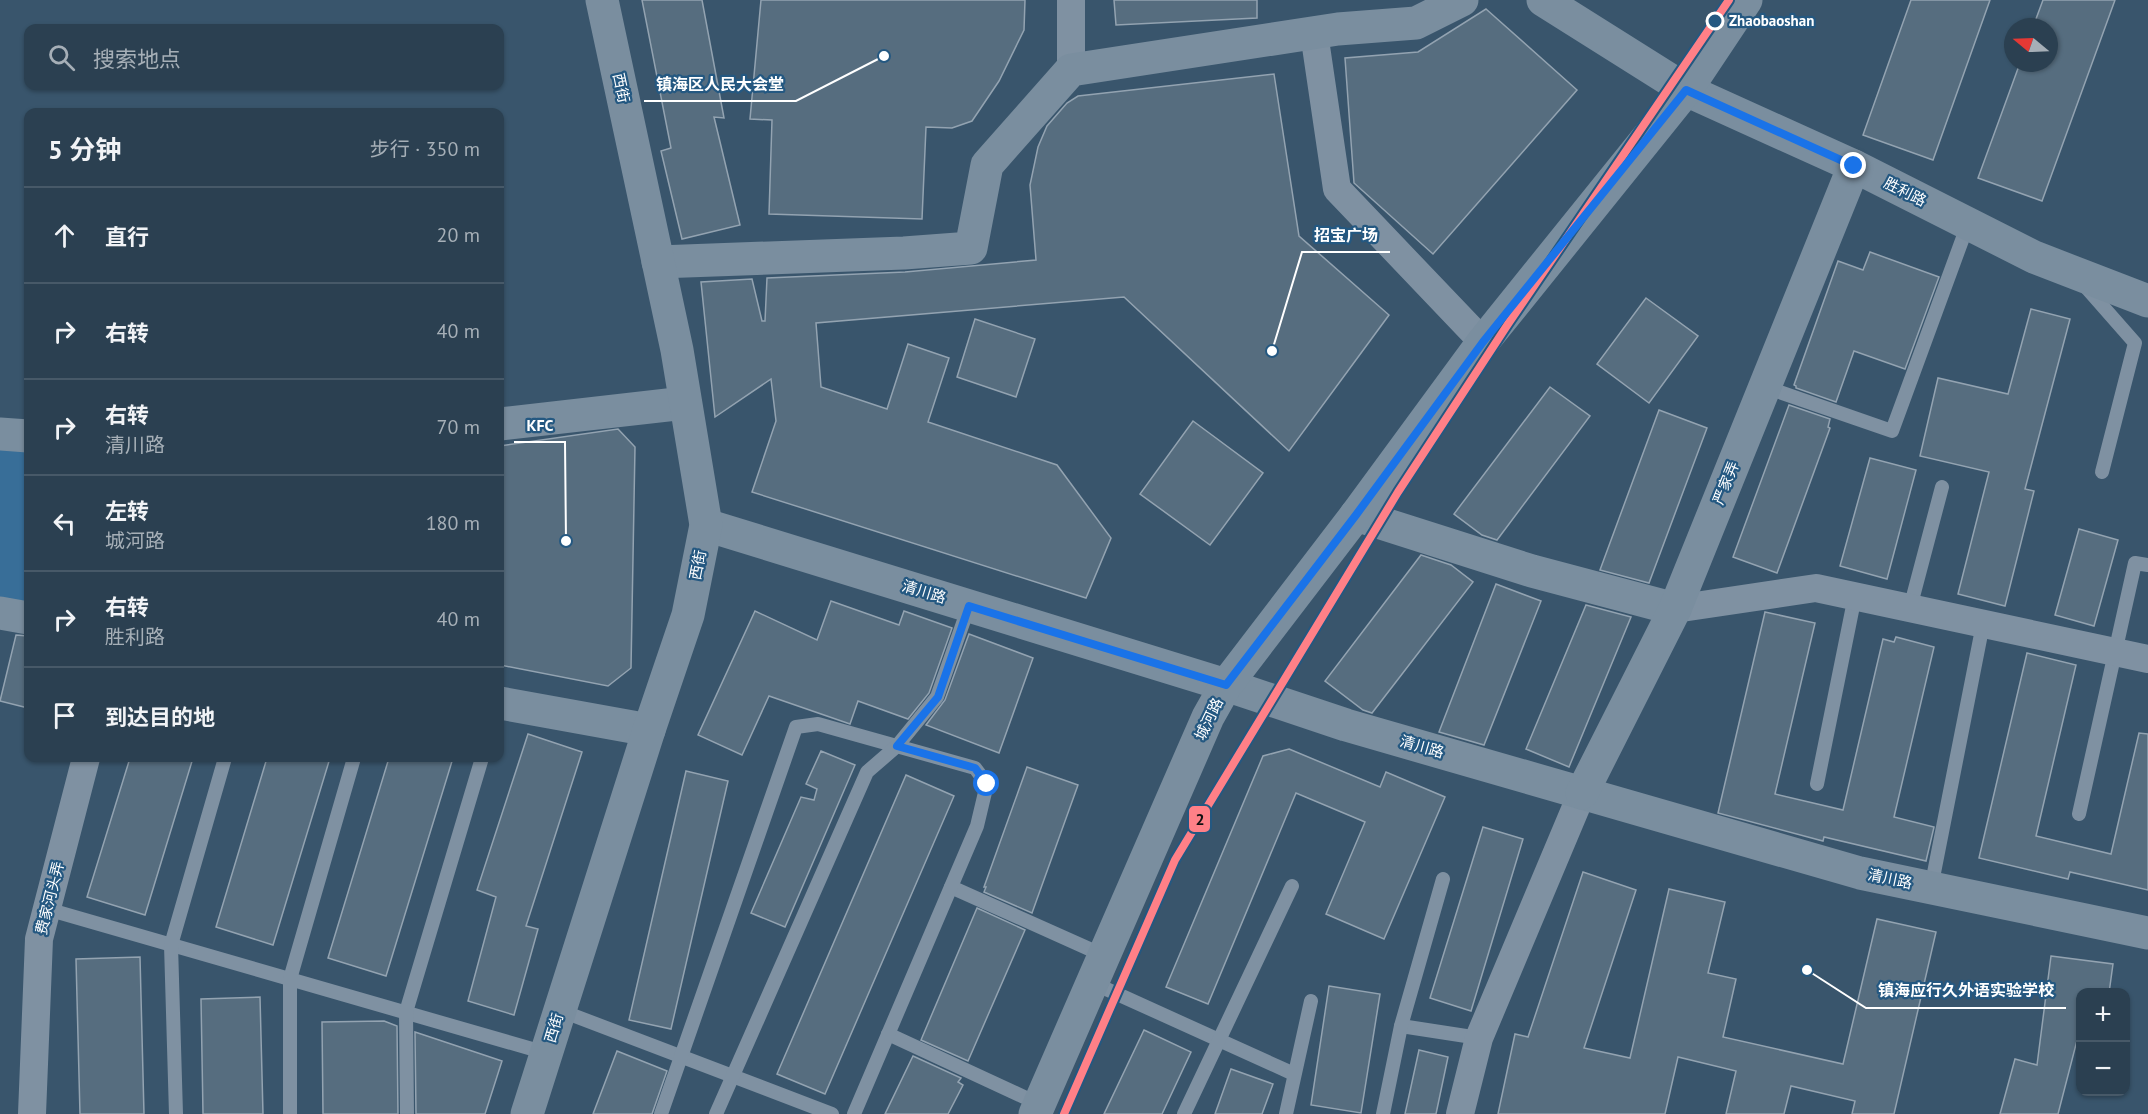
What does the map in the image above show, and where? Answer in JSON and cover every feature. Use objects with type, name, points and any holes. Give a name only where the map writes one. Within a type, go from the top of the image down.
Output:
[{"type":"street","name":"西街","points":[[527,1114],[649,730],[688,615],[706,525],[677,350],[603,0]]},
{"type":"street","points":[[1071,0],[1071,70]]},
{"type":"street","points":[[658,262],[904,253],[971,248],[987,165],[1071,70],[1314,33],[1416,23],[1462,0]]},
{"type":"street","name":"胜利路","points":[[1543,0],[1686,90],[1854,166],[2034,257],[2148,301]]},
{"type":"street","name":"城河路","points":[[1037,1109],[1208,717],[1226,685],[1356,515],[1483,342],[1686,90],[1746,0]]},
{"type":"street","points":[[1314,33],[1337,189],[1483,342]]},
{"type":"street","name":"严家弄","points":[[1582,793],[1675,609],[1854,166]]},
{"type":"street","points":[[504,424],[685,403]]},
{"type":"street","points":[[0,434],[24,436]]},
{"type":"street","points":[[1356,515],[1532,571],[1675,609],[1816,588],[2148,659]]},
{"type":"street","name":"清川路","points":[[706,525],[1226,685],[1346,725],[1860,873],[2148,933]]},
{"type":"street","points":[[0,613],[24,617]]},
{"type":"street","points":[[504,704],[649,730]]},
{"type":"street","name":"费家河头弄","points":[[32,1114],[39,939],[85,762]]},
{"type":"street","points":[[1460,1114],[1479,1038],[1582,793]]},
{"type":"lane","points":[[1765,387],[1892,431],[1968,224]]},
{"type":"lane","points":[[2073,272],[2135,343],[2102,472]]},
{"type":"lane","points":[[1910,608],[1942,487]]},
{"type":"lane","points":[[2079,814],[2135,563],[2148,565]]},
{"type":"lane","points":[[1817,784],[1855,596]]},
{"type":"lane","points":[[716,1114],[867,772],[897,746],[938,697],[969,606]]},
{"type":"lane","points":[[1931,888],[1983,624]]},
{"type":"lane","points":[[661,1114],[796,727],[818,724],[975,768],[987,784],[977,826],[854,1114]]},
{"type":"lane","points":[[176,1114],[171,945],[224,762]]},
{"type":"lane","points":[[291,1114],[290,979],[353,762]]},
{"type":"lane","points":[[407,1114],[406,1012],[481,762]]},
{"type":"lane","points":[[1383,1114],[1401,1026],[1443,879]]},
{"type":"lane","points":[[1184,1114],[1292,886]]},
{"type":"lane","points":[[951,887],[1099,969],[1219,1040],[1294,1074]]},
{"type":"lane","points":[[46,909],[546,1053]]},
{"type":"lane","points":[[1286,1114],[1311,1001]]},
{"type":"lane","points":[[559,1010],[832,1114]]},
{"type":"lane","points":[[1401,1026],[1479,1038]]},
{"type":"lane","points":[[888,1034],[1037,1109]]},
{"type":"shaded area","points":[[0,434],[24,436],[24,617],[0,613]]},
{"type":"building","points":[[642,0],[702,0],[724,118],[714,117],[740,225],[682,239],[661,151],[671,148]]},
{"type":"building","points":[[761,0],[1025,0],[1024,30],[999,81],[972,121],[952,128],[926,127],[922,219],[769,214],[772,120],[750,119]]},
{"type":"building","points":[[1114,0],[1257,0],[1257,18],[1116,25]]},
{"type":"building","points":[[1911,0],[1990,0],[1933,160],[1863,135]]},
{"type":"building","points":[[2043,0],[2115,0],[2042,201],[1978,178],[2017,72],[2058,72],[2058,18],[2036,18]]},
{"type":"building","points":[[1486,9],[1577,90],[1433,254],[1354,183],[1345,58],[1418,52]]},
{"type":"building","points":[[1274,74],[1299,236],[1389,315],[1289,451],[1124,297],[816,323],[821,387],[887,409],[908,344],[949,358],[928,422],[1057,465],[1111,538],[1086,598],[752,492],[776,421],[771,379],[715,417],[701,282],[752,279],[762,321],[765,321],[767,278],[905,272],[1036,260],[1030,185],[1038,147],[1047,126],[1067,103],[1078,96]]},
{"type":"building","points":[[1870,252],[1939,277],[1905,369],[1854,351],[1836,402],[1796,388],[1794,385],[1838,261],[1863,270]]},
{"type":"building","points":[[1646,298],[1698,336],[1649,403],[1597,364]]},
{"type":"building","points":[[2031,309],[2070,319],[2025,489],[2034,491],[2005,606],[1958,594],[1989,472],[1920,456],[1938,378],[2008,394]]},
{"type":"building","points":[[975,319],[1035,339],[1016,397],[957,377]]},
{"type":"building","points":[[1550,387],[1590,416],[1497,540],[1482,535],[1454,514]]},
{"type":"building","points":[[1789,405],[1830,419],[1828,427],[1830,428],[1777,573],[1733,557]]},
{"type":"building","points":[[1659,410],[1707,428],[1649,583],[1600,570]]},
{"type":"building","points":[[1193,421],[1263,473],[1210,545],[1140,494]]},
{"type":"building","points":[[618,429],[635,447],[631,668],[608,686],[504,666],[504,445]]},
{"type":"building","points":[[1870,458],[1916,470],[1887,579],[1840,566]]},
{"type":"building","points":[[2079,529],[2118,540],[2094,626],[2055,615]]},
{"type":"building","points":[[1421,555],[1451,565],[1473,582],[1372,713],[1363,710],[1325,681]]},
{"type":"building","points":[[1496,584],[1541,601],[1484,745],[1439,732]]},
{"type":"building","points":[[831,601],[899,625],[904,611],[952,628],[929,693],[908,719],[858,701],[850,724],[769,696],[742,755],[698,735],[755,611],[817,640]]},
{"type":"building","points":[[1586,605],[1631,617],[1569,767],[1526,749]]},
{"type":"building","points":[[1765,612],[1815,623],[1775,794],[1843,810],[1883,639],[1894,642],[1896,637],[1934,647],[1894,817],[1934,827],[1926,861],[1824,837],[1823,841],[1718,813]]},
{"type":"building","points":[[969,634],[1033,658],[999,753],[926,725],[945,700]]},
{"type":"building","points":[[16,635],[24,636],[24,707],[0,701]]},
{"type":"building","points":[[2027,653],[2076,665],[2036,836],[2111,854],[2139,733],[2148,734],[2148,890],[2070,872],[2068,879],[1979,858]]},
{"type":"building","points":[[528,734],[582,752],[526,926],[538,929],[514,1015],[468,1001],[496,897],[477,890]]},
{"type":"building","points":[[1289,749],[1380,787],[1386,772],[1445,797],[1384,939],[1326,914],[1365,822],[1296,793],[1208,1004],[1166,987],[1263,756]]},
{"type":"building","points":[[821,751],[855,765],[785,927],[751,913],[801,797],[814,800],[817,789],[806,784]]},
{"type":"building","points":[[129,762],[192,762],[145,915],[87,897]]},
{"type":"building","points":[[266,762],[329,762],[273,945],[216,927]]},
{"type":"building","points":[[388,762],[452,762],[386,976],[328,958]]},
{"type":"building","points":[[1027,767],[1078,785],[1032,913],[984,892]]},
{"type":"building","points":[[686,771],[728,781],[671,1029],[629,1020]]},
{"type":"building","points":[[906,775],[954,796],[825,1094],[777,1074]]},
{"type":"building","points":[[1483,827],[1523,839],[1471,1011],[1430,998]]},
{"type":"building","points":[[1583,872],[1636,890],[1584,1048],[1630,1058],[1669,889],[1725,902],[1708,973],[1736,979],[1723,1037],[1843,1064],[1877,919],[1936,932],[1894,1114],[1852,1114],[1855,1101],[1791,1086],[1784,1114],[1726,1114],[1736,1071],[1678,1057],[1665,1114],[1498,1114],[1515,1034],[1528,1037]]},
{"type":"building","points":[[977,908],[1025,930],[968,1061],[921,1040]]},
{"type":"building","points":[[2051,956],[2113,964],[2110,988],[2076,988],[2076,1044],[2058,1114],[2000,1114],[2015,1059],[2037,1065]]},
{"type":"building","points":[[140,957],[144,1114],[80,1114],[76,959]]},
{"type":"building","points":[[1329,986],[1380,994],[1361,1113],[1311,1105]]},
{"type":"building","points":[[260,997],[263,1114],[203,1114],[201,999]]},
{"type":"building","points":[[384,1021],[397,1026],[398,1114],[323,1114],[322,1022]]},
{"type":"building","points":[[1144,1030],[1191,1052],[1162,1114],[1104,1114]]},
{"type":"building","points":[[415,1032],[502,1061],[485,1114],[416,1114]]},
{"type":"building","points":[[1419,1050],[1448,1057],[1436,1114],[1405,1114]]},
{"type":"building","points":[[617,1051],[667,1071],[652,1114],[593,1114]]},
{"type":"building","points":[[913,1056],[961,1078],[958,1082],[963,1085],[948,1114],[885,1114]]},
{"type":"building","points":[[1231,1069],[1273,1084],[1262,1114],[1215,1114]]},
{"type":"transit line","name":"2","points":[[1064,1114],[1175,860],[1398,492],[1508,324],[1729,0]]},
{"type":"place","name":"Zhaobaoshan","points":[[1715,21]]},
{"type":"place","name":"镇海区人民大会堂","points":[[884,56]]},
{"type":"place","name":"招宝广场","points":[[1272,351]]},
{"type":"place","name":"KFC","points":[[566,541]]},
{"type":"place","name":"镇海应行久外语实验学校","points":[[1807,970]]},
{"type":"route","points":[[987,784],[975,768],[897,746],[938,697],[969,606],[1226,685],[1356,515],[1483,342],[1686,90],[1854,166]]}]
